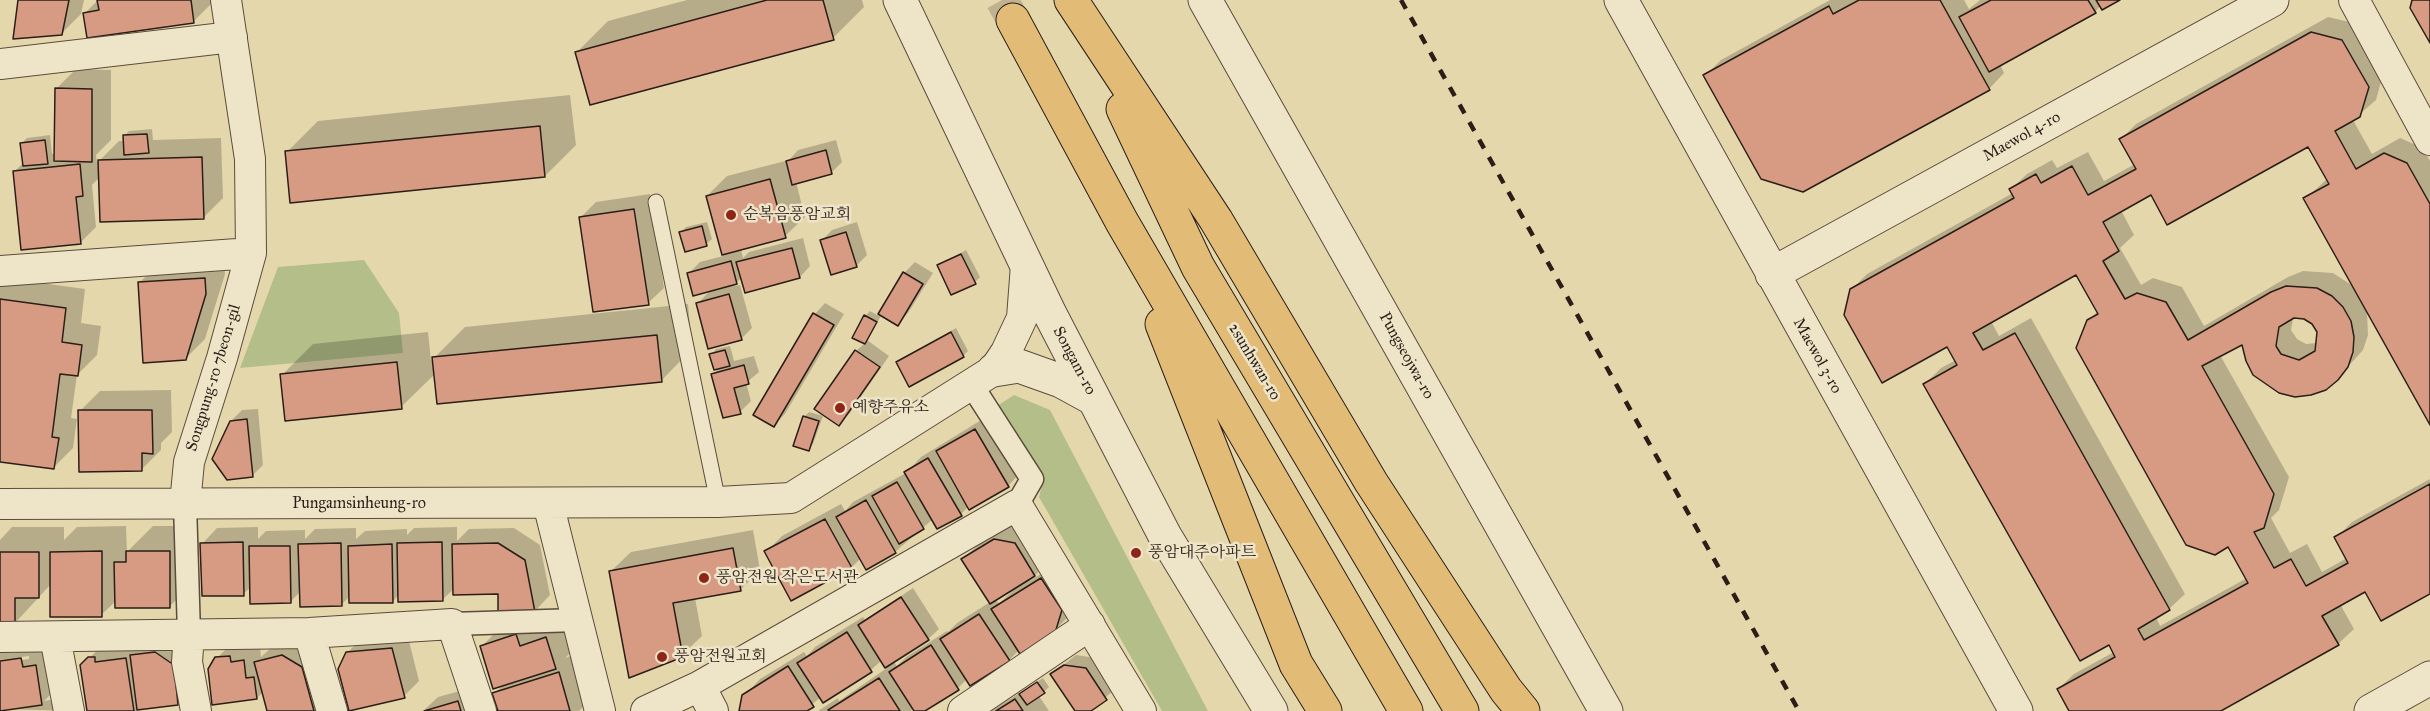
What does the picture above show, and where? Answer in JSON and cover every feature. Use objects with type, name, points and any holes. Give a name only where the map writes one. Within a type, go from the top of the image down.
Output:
[{"type":"highway","name":"2sunhwan-ro","points":[[1071,0],[1198,267],[1462,711]]},
{"type":"highway","points":[[1071,0],[1216,219],[1371,482],[1506,690],[1523,711]]},
{"type":"highway","points":[[1013,20],[1122,222],[1406,711]]},
{"type":"highway","points":[[1122,222],[1296,664],[1325,711]]},
{"type":"street","name":"Songpung-ro 7beon-gil","points":[[185,504],[189,462],[222,358],[251,253],[250,159],[226,0]]},
{"type":"street","name":"Songam-ro","points":[[900,0],[1026,265],[1165,536],[1271,711]]},
{"type":"street","name":"Pungseojwa-ro","points":[[1205,0],[1606,711]]},
{"type":"street","name":"Maewol 3-ro","points":[[1621,0],[2016,711]]},
{"type":"street","name":"Maewol 4-ro","points":[[1772,274],[2272,0]]},
{"type":"street","points":[[2354,0],[2430,140]]},
{"type":"street","points":[[0,64],[232,38]]},
{"type":"street","points":[[0,271],[251,253]]},
{"type":"street","name":"Pungamsinheung-ro","points":[[0,504],[718,502],[791,498],[982,377],[1006,352],[1022,318],[1026,265]]},
{"type":"street","points":[[646,711],[706,698],[1017,505],[1032,479],[982,377],[1019,366],[1061,381],[1094,399]]},
{"type":"street","points":[[548,503],[600,711]]},
{"type":"street","points":[[185,504],[189,634],[187,662],[196,711]]},
{"type":"street","points":[[1017,505],[1141,711]]},
{"type":"street","points":[[0,637],[309,633],[452,624],[577,620]]},
{"type":"street","points":[[452,624],[481,711]]},
{"type":"street","points":[[963,711],[1090,625]]},
{"type":"street","points":[[309,633],[332,711]]},
{"type":"street","points":[[55,637],[69,711]]},
{"type":"street","points":[[2372,711],[2430,678]]},
{"type":"lane","points":[[656,202],[718,502]]},
{"type":"green space","points":[[364,260],[399,313],[403,353],[240,368],[278,267]]},
{"type":"green space","points":[[1014,395],[1050,410],[1208,711],[1162,711],[1039,497],[1044,477],[997,406]]},
{"type":"building","points":[[18,0],[69,0],[62,35],[13,39]]},
{"type":"building","points":[[97,0],[191,0],[194,23],[87,38],[83,13],[99,10]]},
{"type":"building","points":[[767,0],[823,0],[834,40],[590,105],[575,52]]},
{"type":"building","points":[[1859,0],[1940,0],[1990,90],[1803,192],[1761,179],[1703,75],[1829,6],[1833,14]]},
{"type":"building","points":[[1991,0],[2088,0],[2096,13],[1989,72],[1959,17]]},
{"type":"building","points":[[2096,0],[2120,0],[2102,10]]},
{"type":"building","points":[[2412,0],[2430,0],[2430,43],[2410,8]]},
{"type":"building","points":[[2311,32],[2342,40],[2369,87],[2360,117],[2335,131],[2356,169],[2384,153],[2407,163],[2430,204],[2430,425],[2303,198],[2329,184],[2308,147],[2167,225],[2151,195],[2103,222],[2119,251],[2103,261],[2125,299],[2137,293],[2166,302],[2188,340],[2271,292],[2286,286],[2317,288],[2332,296],[2343,307],[2351,321],[2354,337],[2353,352],[2348,367],[2326,390],[2311,395],[2295,397],[2279,393],[2253,375],[2242,345],[2202,366],[2274,494],[2264,528],[2254,532],[2274,568],[2291,559],[2306,586],[2348,563],[2334,537],[2430,484],[2430,594],[2381,621],[2365,592],[2322,616],[2339,645],[2221,711],[2069,711],[2057,689],[2115,657],[2109,645],[2080,661],[1923,384],[1957,365],[1947,347],[1882,383],[1844,315],[1850,289],[2014,198],[2009,189],[2036,174],[2041,183],[2072,166],[2088,195],[2136,169],[2119,139]],"holes":[[[2076,275],[2098,314],[2087,320],[2076,348],[2186,545],[2215,555],[2228,547],[2248,583],[2144,640],[2138,629],[2170,610],[2015,333],[1983,350],[1973,333]],[[2294,318],[2304,319],[2312,324],[2317,332],[2315,351],[2299,360],[2281,354],[2276,346],[2279,327]]]},
{"type":"building","points":[[55,88],[92,89],[92,162],[54,161]]},
{"type":"building","points":[[540,126],[545,177],[290,203],[285,151]]},
{"type":"building","points":[[147,134],[149,153],[124,155],[123,135]]},
{"type":"building","points":[[45,140],[48,164],[23,166],[20,143]]},
{"type":"building","points":[[826,150],[832,174],[792,185],[786,161]]},
{"type":"building","points":[[202,157],[204,219],[100,222],[98,160]]},
{"type":"building","points":[[80,164],[83,196],[76,197],[81,244],[21,250],[13,171]]},
{"type":"building","points":[[770,179],[786,238],[722,255],[706,196]]},
{"type":"building","points":[[634,209],[649,305],[593,312],[579,217]]},
{"type":"building","points":[[702,226],[707,246],[685,252],[679,232]]},
{"type":"building","points":[[846,232],[857,267],[831,275],[820,240]]},
{"type":"building","points":[[792,248],[800,278],[745,293],[736,262]]},
{"type":"building","points":[[961,254],[976,284],[951,295],[937,265]]},
{"type":"building","points":[[731,261],[737,284],[693,296],[687,273]]},
{"type":"building","points":[[903,272],[923,284],[898,326],[878,314]]},
{"type":"building","points":[[205,278],[206,294],[186,360],[143,363],[138,282]]},
{"type":"building","points":[[729,294],[742,340],[708,349],[696,303]]},
{"type":"building","points":[[0,299],[66,308],[62,342],[82,345],[78,376],[60,374],[52,437],[59,438],[54,469],[0,462]]},
{"type":"building","points":[[813,313],[834,325],[774,427],[753,415]]},
{"type":"building","points":[[864,315],[877,322],[865,344],[852,338]]},
{"type":"building","points":[[951,332],[964,357],[909,387],[896,362]]},
{"type":"building","points":[[657,335],[662,382],[437,404],[432,357]]},
{"type":"building","points":[[725,350],[730,366],[714,370],[709,354]]},
{"type":"building","points":[[855,350],[880,367],[839,426],[814,409]]},
{"type":"building","points":[[397,362],[402,409],[285,421],[280,374]]},
{"type":"building","points":[[744,365],[749,384],[734,388],[741,414],[723,418],[711,374]]},
{"type":"building","points":[[78,410],[152,410],[153,454],[142,453],[142,471],[79,472]]},
{"type":"building","points":[[803,416],[819,421],[809,451],[793,446]]},
{"type":"building","points":[[247,419],[253,477],[227,480],[212,459],[230,421]]},
{"type":"building","points":[[975,429],[1009,487],[969,510],[936,451]]},
{"type":"building","points":[[928,458],[962,516],[937,529],[904,472]]},
{"type":"building","points":[[897,482],[924,529],[899,544],[872,496]]},
{"type":"building","points":[[866,500],[896,553],[866,570],[836,517]]},
{"type":"building","points":[[825,519],[852,568],[791,601],[764,551]]},
{"type":"building","points":[[994,539],[1015,543],[1035,576],[990,604],[961,559]]},
{"type":"building","points":[[243,542],[244,596],[202,596],[200,543]]},
{"type":"building","points":[[442,542],[443,601],[398,602],[397,543]]},
{"type":"building","points":[[341,543],[342,606],[300,607],[298,544]]},
{"type":"building","points":[[498,543],[525,560],[535,612],[498,613],[498,594],[453,595],[452,544]]},
{"type":"building","points":[[392,544],[393,603],[349,603],[348,546]]},
{"type":"building","points":[[249,546],[290,546],[291,603],[250,604]]},
{"type":"building","points":[[733,548],[741,591],[673,603],[683,657],[629,678],[609,571]]},
{"type":"building","points":[[102,551],[102,617],[50,617],[50,552]]},
{"type":"building","points":[[126,551],[170,551],[170,608],[115,608],[114,562],[126,562]]},
{"type":"building","points":[[0,552],[39,552],[39,598],[15,598],[15,625],[0,625]]},
{"type":"building","points":[[1041,578],[1062,610],[1055,633],[1020,654],[991,609]]},
{"type":"building","points":[[901,597],[929,640],[885,668],[858,625]]},
{"type":"building","points":[[979,614],[1010,661],[970,686],[940,639]]},
{"type":"building","points":[[847,632],[872,672],[823,703],[797,663]]},
{"type":"building","points":[[516,634],[520,646],[546,637],[556,669],[493,689],[480,646]]},
{"type":"building","points":[[931,645],[959,690],[925,711],[914,711],[889,672]]},
{"type":"building","points":[[392,648],[405,698],[349,711],[338,669],[346,652]]},
{"type":"building","points":[[155,652],[174,665],[178,705],[137,710],[130,655]]},
{"type":"building","points":[[282,655],[302,667],[314,711],[267,711],[254,662]]},
{"type":"building","points":[[230,656],[231,662],[244,660],[246,678],[254,677],[257,699],[212,705],[208,669],[215,657]]},
{"type":"building","points":[[88,657],[95,657],[95,662],[126,658],[134,711],[87,711],[80,665]]},
{"type":"building","points":[[21,658],[23,667],[36,665],[42,705],[0,711],[0,661]]},
{"type":"building","points":[[1064,665],[1086,668],[1107,700],[1091,711],[1075,711],[1050,674]]},
{"type":"building","points":[[788,666],[814,707],[807,711],[739,711],[742,695]]},
{"type":"building","points":[[559,672],[570,711],[498,711],[492,693]]},
{"type":"building","points":[[879,678],[900,711],[828,710]]},
{"type":"building","points":[[1037,682],[1045,693],[1027,705],[1019,694]]},
{"type":"building","points":[[1015,699],[1023,711],[996,711]]},
{"type":"building","points":[[458,701],[461,711],[424,711]]},
{"type":"tunnel","points":[[1002,0],[1013,20]]},
{"type":"railway","points":[[1401,0],[1799,711]]},
{"type":"place","name":"순복음풍암교회","points":[[731,215]]},
{"type":"place","name":"예향주유소","points":[[840,408]]},
{"type":"place","name":"풍암대주아파트","points":[[1136,553]]},
{"type":"place","name":"풍암전원 작은도서관","points":[[704,578]]},
{"type":"place","name":"풍암전원교회","points":[[662,657]]}]
